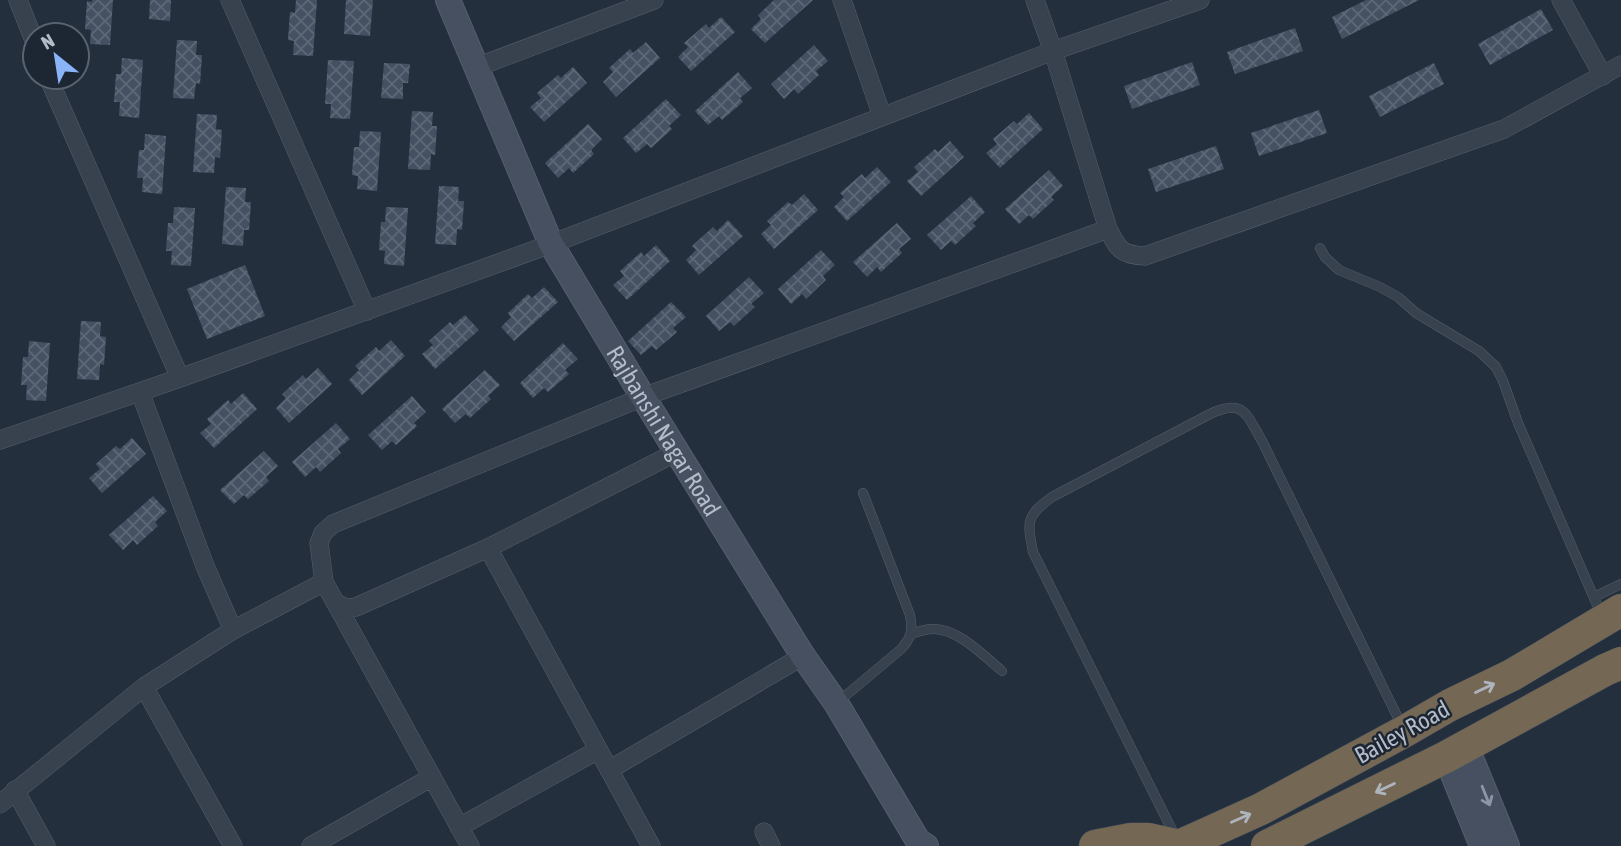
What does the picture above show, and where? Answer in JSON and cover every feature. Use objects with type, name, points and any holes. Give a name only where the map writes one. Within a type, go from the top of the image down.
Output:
[{"type":"highway","name":"Bailey Road","points":[[1179,846],[1261,809],[1450,705],[1512,675],[1613,606]]},
{"type":"highway","name":"Bailey Road","points":[[1267,846],[1616,668]]},
{"type":"highway","points":[[1096,846],[1139,839],[1179,846]]},
{"type":"street","points":[[18,0],[26,21]]},
{"type":"street","points":[[230,0],[366,311]]},
{"type":"street","name":"Rajbanshi Nagar Road","points":[[448,0],[551,244],[921,844]]},
{"type":"street","points":[[477,68],[654,0]]},
{"type":"street","points":[[842,0],[882,116]]},
{"type":"street","points":[[1035,0],[1108,229],[1117,248],[1129,256],[1144,256],[1504,130],[1621,65]]},
{"type":"street","points":[[0,440],[551,244],[1053,51],[1200,0]]},
{"type":"street","points":[[1561,0],[1604,76]]},
{"type":"street","points":[[54,91],[180,378]]},
{"type":"street","points":[[470,846],[324,582],[319,542],[323,533],[333,524],[643,397],[1108,229]]},
{"type":"street","points":[[140,392],[205,566],[233,630]]},
{"type":"street","points":[[336,603],[346,608],[356,607],[488,548],[677,452]]},
{"type":"street","points":[[488,548],[651,846]]},
{"type":"street","points":[[0,804],[144,687],[233,630],[324,582]]},
{"type":"street","points":[[609,770],[803,656]]},
{"type":"street","points":[[144,687],[233,846]]},
{"type":"street","points":[[459,827],[598,750]]},
{"type":"street","points":[[1456,751],[1482,846]]},
{"type":"street","points":[[1456,751],[1507,846]]},
{"type":"street","points":[[311,846],[432,777]]},
{"type":"street","points":[[15,790],[46,846]]},
{"type":"lane","points":[[1320,247],[1325,257],[1339,270],[1398,297],[1416,313],[1479,351],[1496,368],[1518,423],[1613,606]]},
{"type":"lane","points":[[1179,846],[1033,552],[1029,532],[1030,517],[1052,496],[1210,414],[1224,407],[1234,406],[1242,410],[1250,420],[1405,732]]},
{"type":"lane","points":[[836,703],[900,650],[912,634],[910,615],[863,493]]},
{"type":"lane","points":[[912,634],[927,629],[947,631],[958,636],[1002,671]]},
{"type":"building","points":[[113,0],[110,45],[91,44],[91,21],[86,21],[87,1]]},
{"type":"building","points":[[150,0],[171,0],[170,21],[149,19]]},
{"type":"building","points":[[296,0],[317,0],[313,56],[293,55],[294,41],[288,40],[290,12],[295,13]]},
{"type":"building","points":[[346,0],[373,0],[370,36],[344,34]]},
{"type":"building","points":[[774,0],[813,0],[765,43],[751,29],[761,19],[758,15]]},
{"type":"building","points":[[1366,0],[1419,0],[1342,39],[1332,17]]},
{"type":"building","points":[[1541,9],[1553,30],[1490,65],[1478,44]]},
{"type":"building","points":[[721,17],[735,32],[691,71],[678,57],[688,47],[684,43],[706,24],[709,28]]},
{"type":"building","points":[[1295,28],[1303,51],[1235,74],[1227,52]]},
{"type":"building","points":[[177,40],[197,41],[196,55],[202,55],[200,84],[196,83],[194,99],[173,98]]},
{"type":"building","points":[[646,42],[660,58],[616,97],[603,82],[613,72],[609,68],[630,49],[633,53]]},
{"type":"building","points":[[814,45],[828,61],[816,71],[819,75],[798,94],[794,89],[784,99],[771,84]]},
{"type":"building","points":[[122,58],[143,60],[139,118],[119,116],[120,102],[114,102],[116,74],[121,74]]},
{"type":"building","points":[[328,60],[354,61],[350,119],[330,118],[331,104],[325,104]]},
{"type":"building","points":[[1192,62],[1200,85],[1132,109],[1124,86]]},
{"type":"building","points":[[384,63],[410,64],[408,83],[403,83],[403,99],[381,98]]},
{"type":"building","points":[[1434,63],[1444,84],[1380,117],[1369,96]]},
{"type":"building","points":[[573,67],[587,83],[544,122],[530,107],[541,98],[537,93],[558,75],[561,78]]},
{"type":"building","points":[[738,72],[752,88],[740,98],[743,102],[722,120],[719,116],[708,125],[695,111]]},
{"type":"building","points":[[666,99],[681,115],[669,126],[672,129],[651,148],[647,144],[636,153],[623,138]]},
{"type":"building","points":[[1319,110],[1327,133],[1259,156],[1251,133]]},
{"type":"building","points":[[412,111],[433,112],[432,126],[437,126],[435,155],[431,154],[430,170],[408,169]]},
{"type":"building","points":[[1029,113],[1043,129],[1000,168],[986,153],[997,144],[993,139],[1014,121],[1017,124]]},
{"type":"building","points":[[197,114],[217,115],[216,129],[222,130],[220,158],[215,157],[214,173],[193,172]]},
{"type":"building","points":[[588,124],[602,139],[591,150],[594,154],[573,173],[569,168],[558,178],[545,163]]},
{"type":"building","points":[[360,131],[381,132],[377,191],[357,189],[358,176],[352,175],[354,147],[359,147]]},
{"type":"building","points":[[145,134],[166,136],[162,194],[142,192],[143,178],[137,178],[139,150],[144,150]]},
{"type":"building","points":[[950,141],[964,157],[921,196],[907,181],[918,172],[914,167],[935,149],[938,152]]},
{"type":"building","points":[[1216,146],[1224,169],[1156,192],[1148,169]]},
{"type":"building","points":[[877,167],[891,182],[847,221],[834,207],[844,197],[840,193],[862,174],[865,178]]},
{"type":"building","points":[[1049,170],[1063,186],[1051,197],[1054,200],[1033,219],[1029,215],[1019,224],[1005,209]]},
{"type":"building","points":[[439,186],[459,187],[458,201],[464,201],[462,230],[457,229],[456,245],[435,244]]},
{"type":"building","points":[[226,187],[246,188],[245,202],[251,202],[249,230],[244,230],[243,246],[222,244]]},
{"type":"building","points":[[804,194],[818,210],[774,249],[761,234],[771,225],[767,221],[788,202],[792,205]]},
{"type":"building","points":[[971,196],[985,212],[973,223],[976,226],[955,245],[951,241],[941,250],[927,235]]},
{"type":"building","points":[[174,207],[195,208],[191,266],[171,265],[172,251],[166,251],[168,223],[173,223]]},
{"type":"building","points":[[386,207],[408,208],[404,266],[384,264],[385,251],[379,250],[381,222],[385,222]]},
{"type":"building","points":[[728,220],[743,236],[699,275],[686,260],[696,250],[692,246],[713,227],[717,231]]},
{"type":"building","points":[[897,223],[911,239],[899,249],[902,253],[881,272],[877,267],[867,277],[853,262]]},
{"type":"building","points":[[656,245],[670,261],[627,300],[613,285],[624,276],[620,271],[641,252],[644,256]]},
{"type":"building","points":[[821,250],[835,265],[823,276],[826,280],[806,299],[802,294],[791,304],[778,289]]},
{"type":"building","points":[[245,265],[265,316],[207,339],[187,289]]},
{"type":"building","points":[[749,277],[764,293],[751,304],[755,307],[734,326],[730,322],[719,331],[706,316]]},
{"type":"building","points":[[544,287],[558,302],[514,341],[501,327],[511,317],[508,313],[528,294],[532,298]]},
{"type":"building","points":[[671,302],[686,317],[673,328],[677,332],[656,350],[652,346],[641,355],[628,341]]},
{"type":"building","points":[[465,315],[479,330],[435,369],[422,354],[433,345],[429,341],[450,322],[453,325]]},
{"type":"building","points":[[81,321],[101,322],[100,336],[106,337],[104,365],[100,364],[99,380],[77,379]]},
{"type":"building","points":[[391,340],[405,356],[362,395],[349,380],[359,370],[355,366],[376,347],[379,351]]},
{"type":"building","points":[[29,341],[50,343],[46,401],[26,400],[27,385],[21,385],[23,357],[28,357]]},
{"type":"building","points":[[563,343],[578,359],[565,370],[569,374],[548,392],[544,388],[533,398],[520,383]]},
{"type":"building","points":[[318,368],[332,384],[289,423],[276,408],[286,398],[282,394],[303,375],[306,379]]},
{"type":"building","points":[[485,370],[500,385],[488,396],[491,399],[470,418],[466,414],[455,423],[442,409]]},
{"type":"building","points":[[243,393],[257,409],[214,448],[200,433],[211,424],[207,419],[228,400],[231,404]]},
{"type":"building","points":[[412,396],[426,412],[414,423],[417,426],[396,445],[392,441],[382,450],[368,435]]},
{"type":"building","points":[[336,423],[350,439],[338,449],[341,453],[320,472],[316,467],[305,477],[292,462]]},
{"type":"building","points":[[132,438],[146,454],[102,493],[89,478],[100,469],[96,464],[116,446],[120,449]]},
{"type":"building","points":[[264,451],[278,466],[266,477],[269,481],[248,499],[244,495],[234,504],[220,490]]},
{"type":"building","points":[[153,496],[167,511],[155,522],[158,526],[137,545],[133,540],[123,550],[109,535]]}]
